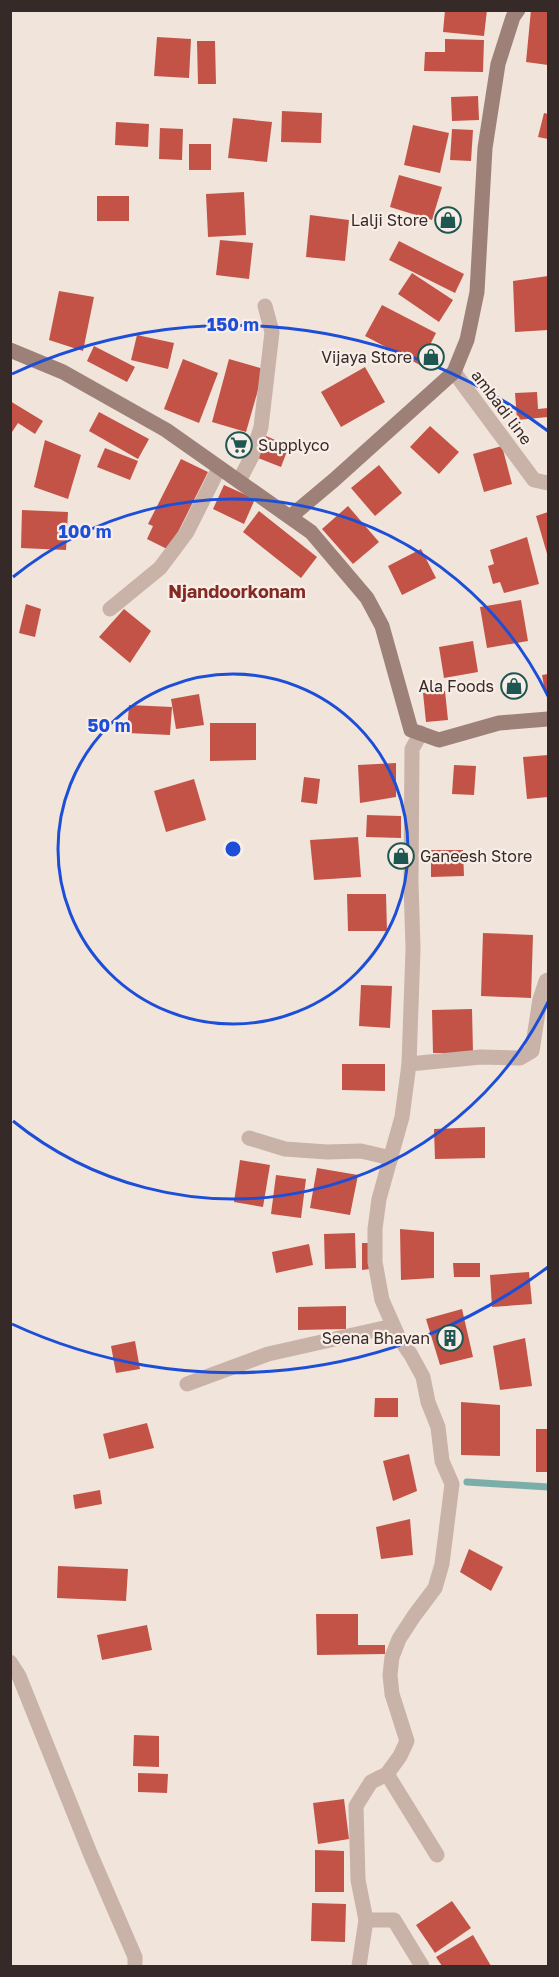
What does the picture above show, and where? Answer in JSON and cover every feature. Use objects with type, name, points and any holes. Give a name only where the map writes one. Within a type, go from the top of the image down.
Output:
[{"type":"main road","points":[[290,517],[454,372],[467,340],[477,292],[485,148],[498,64],[513,17],[518,10]]},
{"type":"main road","points":[[10,350],[63,372],[166,430],[311,532],[367,598],[382,626],[411,730],[439,740],[499,723],[549,719]]},
{"type":"street","points":[[239,481],[252,456],[261,427],[272,332],[265,306]]},
{"type":"street","name":"ambadi line","points":[[454,372],[534,480],[549,483]]},
{"type":"street","points":[[110,609],[160,568],[187,532],[219,468]]},
{"type":"street","points":[[359,1966],[366,1920],[358,1880],[356,1806],[371,1782],[387,1774],[407,1741],[392,1694],[390,1676],[392,1657],[404,1631],[435,1588],[442,1564],[452,1484],[442,1461],[438,1427],[428,1402],[423,1377],[393,1326],[382,1300],[375,1262],[375,1229],[379,1199],[402,1117],[409,1064],[413,950],[412,749],[421,733]]},
{"type":"street","points":[[409,1064],[481,1057],[520,1058],[532,1051],[540,999],[546,981],[549,980]]},
{"type":"street","points":[[249,1138],[285,1149],[327,1152],[361,1151],[391,1158]]},
{"type":"street","points":[[187,1384],[268,1354],[393,1326]]},
{"type":"street","points":[[10,1662],[19,1676],[90,1853],[135,1957],[135,1966]]},
{"type":"street","points":[[387,1774],[437,1855]]},
{"type":"street","points":[[366,1920],[394,1920],[422,1966]]},
{"type":"building","points":[[445,10],[487,10],[484,36],[443,32]]},
{"type":"building","points":[[531,10],[548,10],[548,65],[526,62]]},
{"type":"building","points":[[157,37],[191,39],[189,78],[154,76]]},
{"type":"building","points":[[445,39],[484,40],[483,72],[424,71],[425,52],[445,52]]},
{"type":"building","points":[[197,41],[215,41],[216,84],[198,84]]},
{"type":"building","points":[[478,96],[479,120],[452,121],[451,97]]},
{"type":"building","points":[[282,111],[322,113],[321,143],[281,142]]},
{"type":"building","points":[[544,113],[548,114],[548,139],[538,137]]},
{"type":"building","points":[[233,118],[272,122],[267,162],[228,158]]},
{"type":"building","points":[[116,122],[149,124],[148,147],[115,145]]},
{"type":"building","points":[[413,125],[449,133],[440,173],[404,165]]},
{"type":"building","points":[[160,128],[183,129],[182,160],[159,159]]},
{"type":"building","points":[[452,129],[473,130],[471,161],[450,160]]},
{"type":"building","points":[[189,144],[211,144],[211,170],[189,170]]},
{"type":"building","points":[[399,175],[442,187],[432,220],[390,207]]},
{"type":"building","points":[[244,192],[246,235],[208,237],[206,194]]},
{"type":"building","points":[[97,196],[129,196],[129,221],[97,221]]},
{"type":"building","name":"Lalji Store","points":[[445,207],[458,212],[451,232],[438,227]]},
{"type":"building","points":[[310,215],[349,220],[345,261],[306,257]]},
{"type":"building","points":[[220,240],[253,243],[249,279],[216,275]]},
{"type":"building","points":[[399,241],[464,274],[455,293],[389,260]]},
{"type":"building","points":[[412,273],[453,300],[439,322],[398,294]]},
{"type":"building","points":[[548,276],[548,330],[515,332],[513,281]]},
{"type":"building","points":[[59,291],[94,297],[83,351],[49,340]]},
{"type":"building","points":[[382,305],[436,333],[420,365],[365,336]]},
{"type":"building","points":[[137,335],[174,343],[168,369],[131,360]]},
{"type":"building","points":[[94,346],[135,367],[127,382],[87,361]]},
{"type":"building","points":[[183,359],[218,373],[199,423],[164,409]]},
{"type":"building","points":[[229,359],[264,369],[246,432],[212,422]]},
{"type":"building","points":[[365,367],[385,402],[341,427],[321,392]]},
{"type":"building","points":[[537,392],[538,409],[548,408],[548,417],[517,420],[515,393]]},
{"type":"building","points":[[10,401],[43,421],[35,434],[18,423],[10,435]]},
{"type":"building","points":[[99,412],[149,439],[138,459],[89,431]]},
{"type":"building","points":[[430,426],[459,452],[439,474],[410,447]]},
{"type":"building","points":[[266,436],[289,446],[281,467],[258,458]]},
{"type":"building","points":[[45,440],[81,455],[68,499],[34,487]]},
{"type":"building","points":[[502,446],[512,484],[484,492],[473,454]]},
{"type":"building","points":[[105,448],[138,461],[130,480],[97,467]]},
{"type":"building","points":[[181,459],[208,472],[169,550],[147,539],[153,526],[148,524]]},
{"type":"building","points":[[379,465],[402,493],[375,516],[351,488]]},
{"type":"building","points":[[224,485],[255,499],[244,524],[213,509]]},
{"type":"building","points":[[348,506],[379,542],[353,564],[322,529]]},
{"type":"building","points":[[22,510],[68,512],[66,550],[21,548]]},
{"type":"building","points":[[259,511],[317,557],[301,578],[243,532]]},
{"type":"building","points":[[548,512],[548,557],[536,516]]},
{"type":"building","points":[[527,537],[539,584],[504,593],[500,582],[493,584],[488,566],[494,564],[490,550]]},
{"type":"building","points":[[421,549],[436,578],[402,595],[388,566]]},
{"type":"building","points":[[521,600],[528,641],[487,648],[480,607]]},
{"type":"building","points":[[26,604],[41,609],[35,637],[19,633]]},
{"type":"building","points":[[124,609],[151,631],[130,663],[99,637]]},
{"type":"building","points":[[473,641],[478,672],[444,678],[439,647]]},
{"type":"building","points":[[548,674],[548,691],[545,692],[542,675]]},
{"type":"building","points":[[445,691],[448,720],[426,722],[423,693]]},
{"type":"building","points":[[199,694],[204,725],[176,729],[171,699]]},
{"type":"building","points":[[129,705],[172,707],[170,735],[127,733]]},
{"type":"building","points":[[210,723],[256,723],[256,760],[210,761]]},
{"type":"building","points":[[548,755],[548,797],[527,799],[523,757]]},
{"type":"building","points":[[396,763],[396,797],[360,803],[358,765]]},
{"type":"building","points":[[454,765],[476,766],[474,795],[452,794]]},
{"type":"building","points":[[304,777],[320,779],[317,804],[301,802]]},
{"type":"building","points":[[194,779],[206,820],[166,832],[154,791]]},
{"type":"building","points":[[367,815],[401,816],[401,838],[366,837]]},
{"type":"building","points":[[358,837],[361,877],[314,880],[310,840]]},
{"type":"building","points":[[431,850],[463,850],[464,876],[431,877]]},
{"type":"building","points":[[347,894],[386,894],[387,931],[348,931]]},
{"type":"building","points":[[483,933],[533,935],[531,998],[481,996]]},
{"type":"building","points":[[361,985],[392,986],[390,1028],[359,1026]]},
{"type":"building","points":[[472,1009],[473,1053],[433,1053],[432,1010]]},
{"type":"building","points":[[342,1064],[385,1064],[385,1091],[342,1090]]},
{"type":"building","points":[[485,1127],[485,1158],[435,1159],[434,1129]]},
{"type":"building","points":[[240,1160],[270,1165],[263,1207],[234,1202]]},
{"type":"building","points":[[317,1168],[358,1175],[350,1215],[310,1208]]},
{"type":"building","points":[[276,1175],[306,1179],[301,1218],[271,1214]]},
{"type":"building","points":[[400,1229],[434,1232],[434,1278],[401,1280]]},
{"type":"building","points":[[355,1233],[356,1268],[325,1269],[324,1234]]},
{"type":"building","points":[[362,1243],[370,1243],[370,1269],[362,1270]]},
{"type":"building","points":[[309,1244],[313,1265],[276,1273],[272,1252]]},
{"type":"building","points":[[453,1263],[480,1263],[480,1277],[454,1277]]},
{"type":"building","points":[[529,1272],[532,1304],[492,1307],[490,1275]]},
{"type":"building","points":[[346,1306],[346,1329],[298,1330],[298,1307]]},
{"type":"building","name":"Seena Bhavan","points":[[462,1309],[473,1357],[440,1365],[426,1319]]},
{"type":"building","points":[[525,1338],[532,1386],[500,1390],[493,1346]]},
{"type":"building","points":[[135,1341],[140,1369],[116,1373],[111,1346]]},
{"type":"building","points":[[375,1398],[398,1398],[398,1417],[374,1417]]},
{"type":"building","points":[[461,1402],[500,1405],[500,1456],[461,1455]]},
{"type":"building","points":[[147,1423],[154,1448],[109,1459],[103,1434]]},
{"type":"building","points":[[536,1429],[548,1429],[548,1472],[536,1472]]},
{"type":"building","points":[[409,1454],[417,1491],[393,1501],[383,1461]]},
{"type":"building","points":[[100,1490],[102,1504],[75,1509],[73,1495]]},
{"type":"building","points":[[410,1519],[413,1555],[381,1559],[376,1527]]},
{"type":"building","points":[[469,1549],[503,1567],[491,1591],[460,1572]]},
{"type":"building","points":[[58,1566],[128,1569],[126,1601],[57,1598]]},
{"type":"building","points":[[316,1614],[358,1614],[358,1645],[385,1645],[385,1654],[317,1655]]},
{"type":"building","points":[[147,1625],[152,1650],[102,1660],[97,1635]]},
{"type":"building","points":[[134,1735],[159,1736],[159,1767],[133,1766]]},
{"type":"building","points":[[138,1773],[168,1774],[167,1793],[138,1792]]},
{"type":"building","points":[[344,1799],[349,1839],[318,1844],[313,1803]]},
{"type":"building","points":[[315,1850],[344,1851],[344,1892],[315,1892]]},
{"type":"building","points":[[452,1901],[471,1928],[435,1953],[416,1925]]},
{"type":"building","points":[[312,1903],[346,1904],[345,1942],[311,1941]]},
{"type":"building","points":[[473,1935],[491,1966],[442,1966],[436,1957]]},
{"type":"waterway","points":[[467,1482],[548,1487]]},
{"type":"place","name":"Lalji Store","points":[[448,220]]},
{"type":"place","name":"Vijaya Store","points":[[431,357]]},
{"type":"place","name":"Supplyco","points":[[239,445]]},
{"type":"place","name":"Ala Foods","points":[[514,686]]},
{"type":"place","name":"Ganeesh Store","points":[[401,856]]},
{"type":"place","name":"Seena Bhavan","points":[[450,1338]]},
{"type":"district","name":"Njandoorkonam","points":[[237,592]]}]
